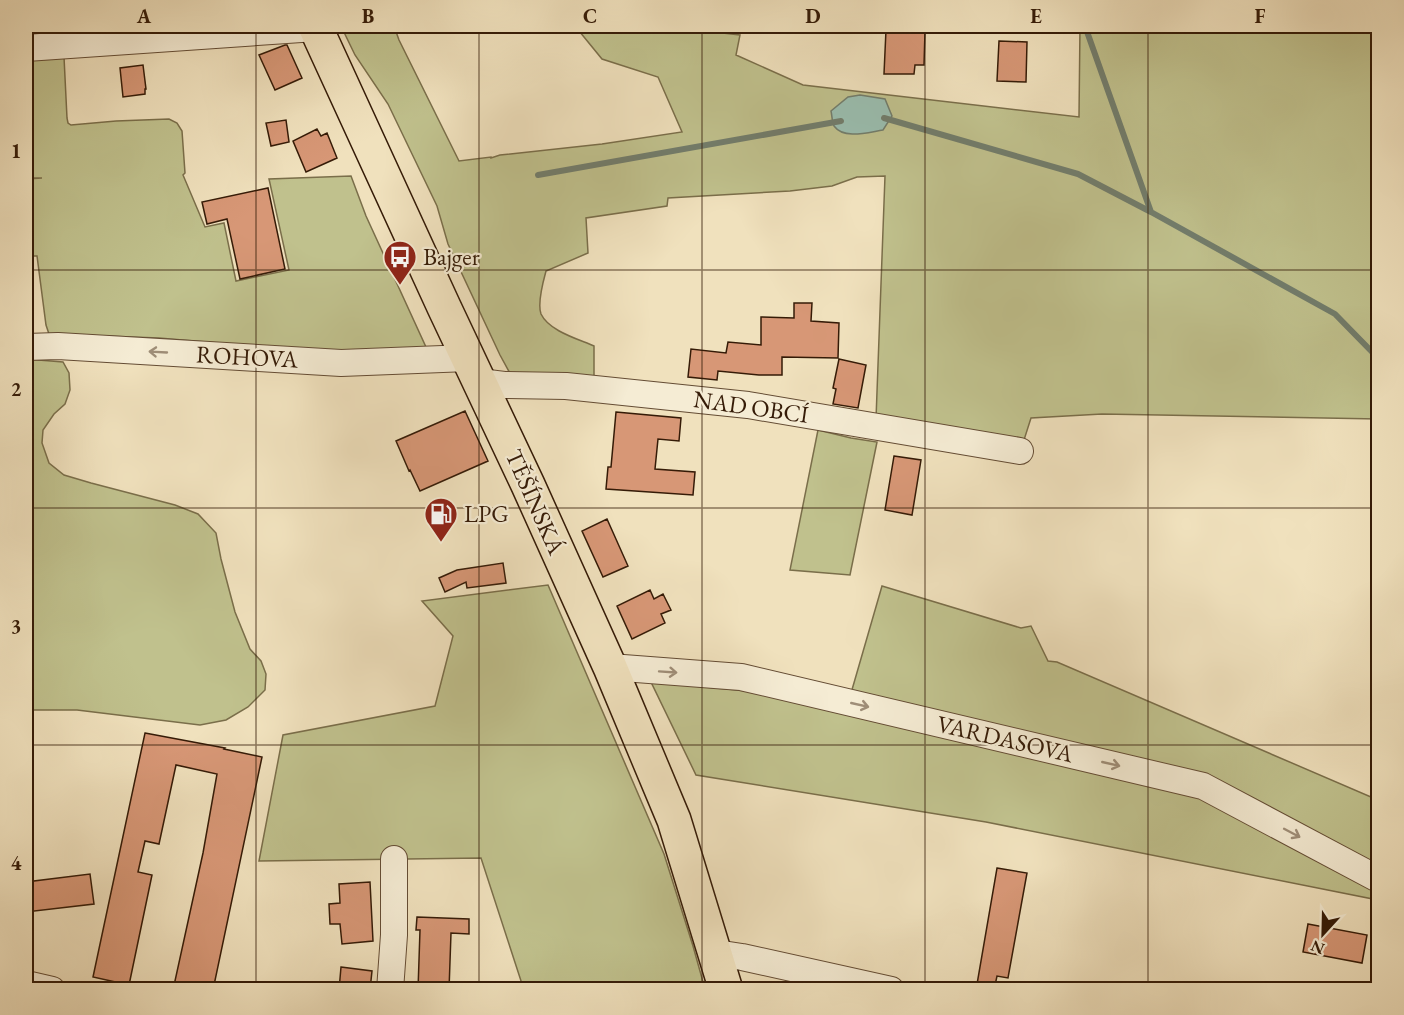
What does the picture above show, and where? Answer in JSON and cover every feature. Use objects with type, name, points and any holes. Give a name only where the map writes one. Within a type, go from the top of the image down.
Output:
[{"type":"main road","name":"TĚŠÍNSKÁ","points":[[316,27],[610,667],[674,820],[726,990]]},
{"type":"street","points":[[26,48],[316,27]]},
{"type":"street","name":"ROHOVA","points":[[26,346],[341,363],[363,362],[474,370]]},
{"type":"street","name":"NAD OBCÍ","points":[[474,370],[504,385],[566,386],[748,405],[1020,451]]},
{"type":"street","name":"VARDASOVA","points":[[610,667],[741,677],[1203,786],[1378,879]]},
{"type":"street","points":[[390,990],[394,935],[394,858]]},
{"type":"street","points":[[716,953],[891,990]]},
{"type":"street","points":[[26,984],[52,990]]},
{"type":"green space","points":[[341,26],[394,26],[459,161],[682,132],[658,77],[602,59],[575,26],[661,26],[740,35],[736,55],[803,85],[1079,117],[1080,26],[1378,26],[1378,419],[1102,414],[1031,418],[1024,440],[876,419],[885,176],[857,177],[832,186],[790,191],[668,198],[667,206],[586,218],[588,253],[546,271],[540,304],[541,314],[550,325],[564,334],[594,346],[594,379],[512,377],[448,244],[437,206],[388,104],[355,55]]},
{"type":"green space","points":[[64,57],[67,118],[71,125],[169,119],[177,123],[182,131],[185,173],[183,175],[205,227],[224,223],[236,281],[289,270],[269,179],[351,176],[366,216],[426,347],[432,352],[342,358],[159,338],[49,334],[37,256],[26,256],[26,179],[42,178],[26,178],[26,59]]},
{"type":"green space","points":[[26,359],[63,362],[69,373],[70,390],[65,404],[54,414],[43,430],[42,443],[49,463],[64,475],[175,505],[198,514],[216,533],[235,612],[250,649],[261,661],[266,674],[265,690],[248,707],[226,720],[200,725],[77,710],[26,710]]},
{"type":"green space","points":[[818,430],[877,442],[850,575],[790,570]]},
{"type":"green space","points":[[548,585],[664,854],[705,989],[525,989],[481,858],[259,861],[283,735],[435,706],[453,636],[422,601]]},
{"type":"green space","points":[[882,586],[1021,628],[1031,626],[1048,661],[1057,662],[1378,800],[1378,900],[986,822],[696,775],[651,682],[811,697],[847,707]]},
{"type":"shaded area","points":[[860,95],[885,99],[892,116],[883,130],[850,134],[834,126],[831,111],[848,97]]},
{"type":"building","points":[[886,30],[925,31],[924,65],[915,65],[914,74],[884,74]]},
{"type":"building","points":[[999,41],[1027,42],[1026,82],[997,81]]},
{"type":"building","points":[[285,45],[302,78],[275,90],[259,55]]},
{"type":"building","points":[[143,65],[145,94],[123,97],[120,68]]},
{"type":"building","points":[[286,120],[289,142],[271,146],[266,123]]},
{"type":"building","points":[[317,129],[321,136],[327,133],[337,158],[306,172],[293,141]]},
{"type":"building","points":[[268,188],[285,269],[240,279],[227,219],[207,224],[202,202]]},
{"type":"building","points":[[794,303],[812,303],[811,321],[839,323],[838,358],[782,357],[782,375],[718,371],[717,380],[688,377],[691,349],[726,353],[728,342],[761,345],[761,317],[794,318]]},
{"type":"building","points":[[839,359],[866,365],[858,408],[833,404],[836,389],[833,388]]},
{"type":"building","points":[[465,411],[488,461],[420,491],[396,441]]},
{"type":"building","points":[[616,412],[681,418],[679,441],[658,439],[655,469],[695,472],[693,495],[606,489],[608,467],[611,467]]},
{"type":"building","points":[[894,456],[921,460],[912,515],[885,510]]},
{"type":"building","points":[[607,519],[628,566],[603,577],[582,531]]},
{"type":"building","points":[[503,563],[506,583],[467,588],[466,582],[445,592],[439,578],[457,570]]},
{"type":"building","points":[[650,590],[654,599],[663,594],[671,610],[661,614],[665,623],[632,639],[617,606]]},
{"type":"building","points":[[145,733],[262,757],[213,990],[173,990],[203,853],[217,774],[176,765],[159,844],[145,841],[138,872],[152,875],[129,985],[93,977]]},
{"type":"building","points":[[997,868],[1027,873],[1008,978],[997,976],[994,990],[976,990]]},
{"type":"building","points":[[90,874],[94,904],[26,912],[26,882]]},
{"type":"building","points":[[370,882],[373,941],[342,944],[340,924],[330,924],[329,904],[340,903],[339,884]]},
{"type":"building","points":[[417,917],[469,919],[469,934],[451,933],[449,990],[418,990],[420,930],[416,930]]},
{"type":"building","points":[[1308,924],[1367,935],[1362,963],[1303,952]]},
{"type":"building","points":[[341,967],[372,971],[370,990],[339,990]]},
{"type":"waterway","points":[[1085,26],[1151,212],[1335,314],[1378,358]]},
{"type":"waterway","points":[[884,118],[1078,174],[1151,212]]},
{"type":"waterway","points":[[538,175],[841,121]]},
{"type":"place","name":"Bajger","points":[[400,286]]},
{"type":"place","name":"LPG","points":[[441,543]]}]
